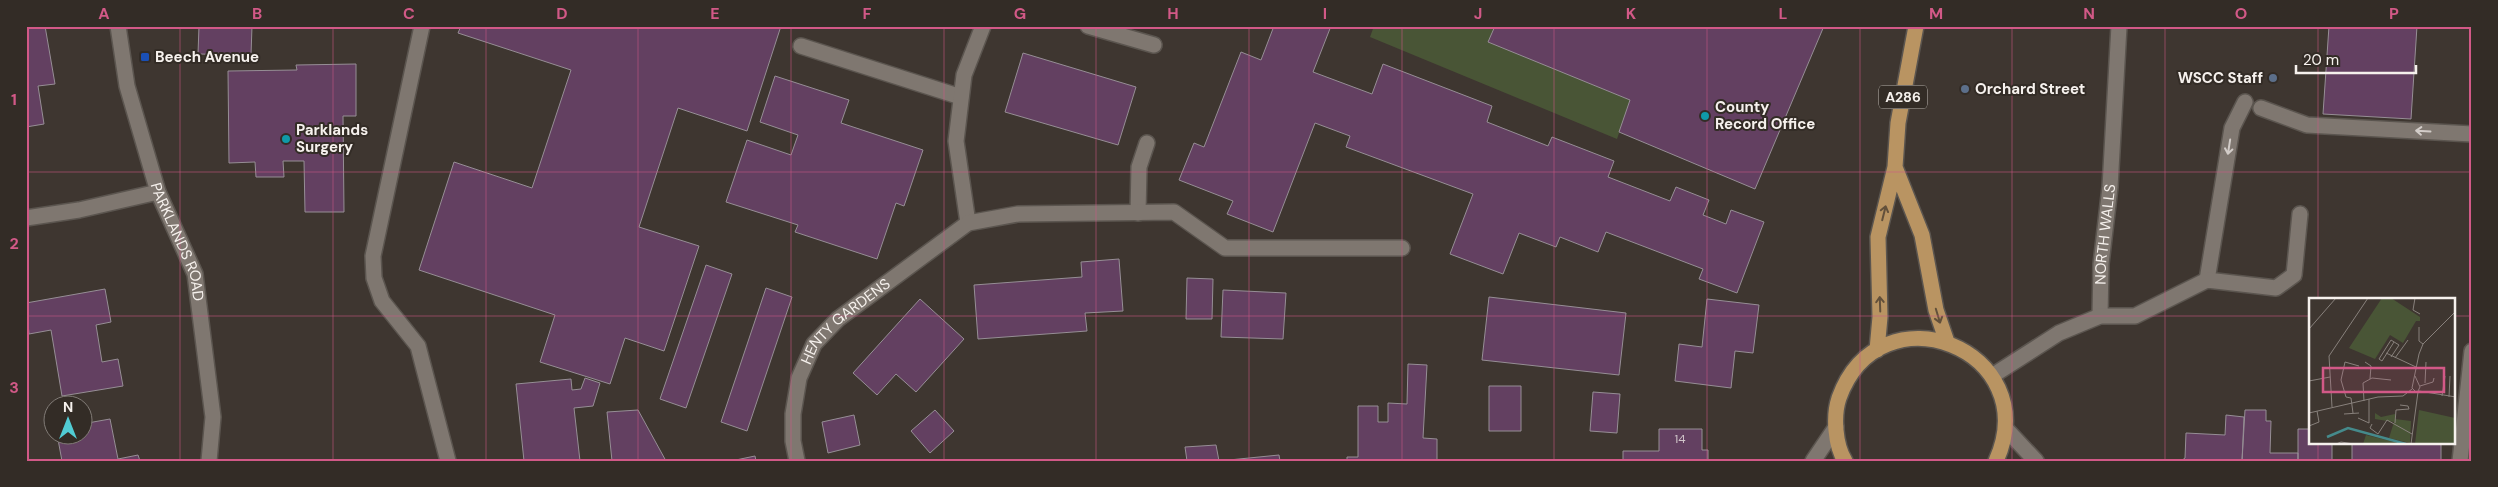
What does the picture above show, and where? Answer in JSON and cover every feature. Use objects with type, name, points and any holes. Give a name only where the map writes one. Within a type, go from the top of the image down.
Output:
[{"type":"main road","name":"A286","points":[[1877,350],[1880,317],[1878,237],[1895,167],[1898,122],[1916,26]]},
{"type":"main road","name":"A286","points":[[1895,167],[1922,235],[1936,310],[1947,342]]},
{"type":"main road","points":[[1846,461],[1836,427],[1837,404],[1845,383],[1858,364],[1877,350],[1900,340],[1923,338],[1947,342],[1964,350],[1980,362],[1992,376],[2003,402],[2006,428],[1996,461]]},
{"type":"street","name":"PARKLANDS ROAD","points":[[118,26],[127,86],[158,192],[195,274],[213,417],[209,461]]},
{"type":"street","points":[[422,26],[373,256],[374,278],[382,301],[418,346],[448,461]]},
{"type":"street","points":[[968,223],[956,141],[964,75],[983,26]]},
{"type":"street","points":[[1088,26],[1154,45]]},
{"type":"street","name":"NORTH WALLS","points":[[2100,316],[2100,264],[2110,188],[2119,26]]},
{"type":"street","points":[[801,46],[961,97]]},
{"type":"street","points":[[2206,280],[2232,128],[2245,102]]},
{"type":"street","points":[[2261,108],[2307,124],[2472,134]]},
{"type":"street","points":[[1138,213],[1139,167],[1147,143]]},
{"type":"street","points":[[26,218],[79,210],[158,192]]},
{"type":"street","name":"HENTY GARDENS","points":[[797,461],[793,441],[793,414],[799,378],[814,344],[838,319],[968,223],[1018,214],[1174,212],[1225,248],[1402,248]]},
{"type":"street","points":[[1992,376],[2059,334],[2100,316],[2135,316],[2206,280],[2276,288],[2294,275],[2300,214]]},
{"type":"street","points":[[2460,461],[2472,351]]},
{"type":"street","points":[[1813,461],[1836,427]]},
{"type":"street","points":[[2006,428],[2036,461]]},
{"type":"green space","points":[[1374,26],[1495,26],[1489,42],[1630,100],[1617,139],[1370,37]]},
{"type":"building","points":[[26,26],[45,26],[55,84],[38,86],[44,124],[26,127]]},
{"type":"building","points":[[199,26],[252,26],[251,55],[198,54]]},
{"type":"building","points":[[461,26],[781,26],[747,131],[678,108],[639,227],[699,246],[664,351],[625,338],[610,384],[540,362],[555,315],[419,270],[454,162],[532,188],[571,70],[458,33]]},
{"type":"building","points":[[1274,26],[1331,26],[1313,72],[1372,94],[1383,64],[1492,106],[1487,122],[1548,146],[1552,137],[1614,161],[1608,177],[1670,201],[1676,187],[1709,200],[1703,215],[1726,224],[1731,210],[1764,222],[1737,293],[1699,279],[1703,269],[1606,232],[1598,252],[1560,237],[1556,247],[1519,233],[1503,274],[1450,254],[1473,194],[1346,147],[1350,136],[1315,123],[1273,232],[1227,214],[1233,201],[1179,180],[1194,143],[1204,147],[1241,52],[1261,60]]},
{"type":"building","name":"County Record Office","points":[[1495,26],[1824,26],[1755,189],[1619,132],[1630,100],[1488,42]]},
{"type":"building","points":[[2329,26],[2417,26],[2411,119],[2323,114]]},
{"type":"building","points":[[1023,53],[1136,87],[1118,145],[1005,112]]},
{"type":"building","name":"Parklands Surgery","points":[[356,64],[356,116],[343,116],[344,212],[305,212],[304,161],[283,161],[284,177],[256,177],[255,162],[229,163],[228,71],[297,70],[296,65]]},
{"type":"building","points":[[775,76],[849,100],[841,123],[923,150],[904,206],[896,203],[877,259],[795,232],[798,225],[726,202],[747,140],[791,155],[798,135],[760,122]]},
{"type":"building","points":[[1119,259],[1123,311],[1085,313],[1087,331],[978,339],[974,285],[1082,277],[1081,262]]},
{"type":"building","points":[[706,265],[732,274],[686,408],[660,399]]},
{"type":"building","points":[[1187,278],[1213,279],[1212,319],[1186,319]]},
{"type":"building","points":[[766,288],[792,297],[747,431],[721,422]]},
{"type":"building","points":[[105,289],[111,322],[96,325],[102,362],[118,359],[123,386],[74,394],[62,394],[51,330],[29,334],[26,303]]},
{"type":"building","points":[[1223,290],[1286,293],[1283,339],[1221,337]]},
{"type":"building","points":[[1489,297],[1626,313],[1619,375],[1482,360]]},
{"type":"building","points":[[920,299],[964,339],[916,392],[896,374],[877,395],[853,373]]},
{"type":"building","points":[[1707,299],[1759,305],[1753,353],[1735,351],[1731,388],[1675,381],[1679,344],[1702,347]]},
{"type":"building","points":[[1408,364],[1427,365],[1423,438],[1437,439],[1437,461],[1347,461],[1347,457],[1358,457],[1358,406],[1378,406],[1378,422],[1388,422],[1388,403],[1407,404]]},
{"type":"building","points":[[585,378],[600,383],[593,406],[574,408],[580,461],[524,461],[516,384],[571,379],[572,390],[581,389]]},
{"type":"building","points":[[1489,386],[1521,386],[1521,431],[1489,431]]},
{"type":"building","points":[[1593,392],[1620,394],[1617,433],[1590,431]]},
{"type":"building","points":[[638,410],[666,461],[612,461],[607,412]]},
{"type":"building","points":[[935,410],[954,431],[930,453],[911,431]]},
{"type":"building","points":[[2245,410],[2266,410],[2266,421],[2271,421],[2270,453],[2298,453],[2298,461],[2242,461]]},
{"type":"building","points":[[2472,414],[2472,461],[2467,461]]},
{"type":"building","points":[[854,415],[860,445],[828,453],[822,422]]},
{"type":"building","points":[[2226,415],[2244,417],[2242,461],[2181,461],[2185,458],[2186,433],[2225,435]]},
{"type":"building","points":[[110,419],[118,459],[138,455],[140,461],[62,461],[59,444],[92,444],[92,422]]},
{"type":"building","points":[[1659,429],[1702,429],[1702,450],[1708,450],[1708,461],[1623,461],[1623,451],[1659,451]]},
{"type":"building","points":[[2298,429],[2309,429],[2309,444],[2332,444],[2332,461],[2298,461]]},
{"type":"building","points":[[2352,444],[2441,444],[2441,461],[2352,461]]},
{"type":"building","points":[[1216,445],[1219,461],[1187,461],[1185,447]]},
{"type":"building","points":[[1279,455],[1280,461],[1219,461]]},
{"type":"building","points":[[755,456],[756,461],[731,461]]},
{"type":"place","name":"Beech Avenue","points":[[145,57]]},
{"type":"place","name":"WSCC Staff","points":[[2273,78]]},
{"type":"place","name":"Orchard Street","points":[[1965,89]]},
{"type":"place","name":"County Record Office","points":[[1705,116]]},
{"type":"place","name":"Parklands Surgery","points":[[286,139]]}]
